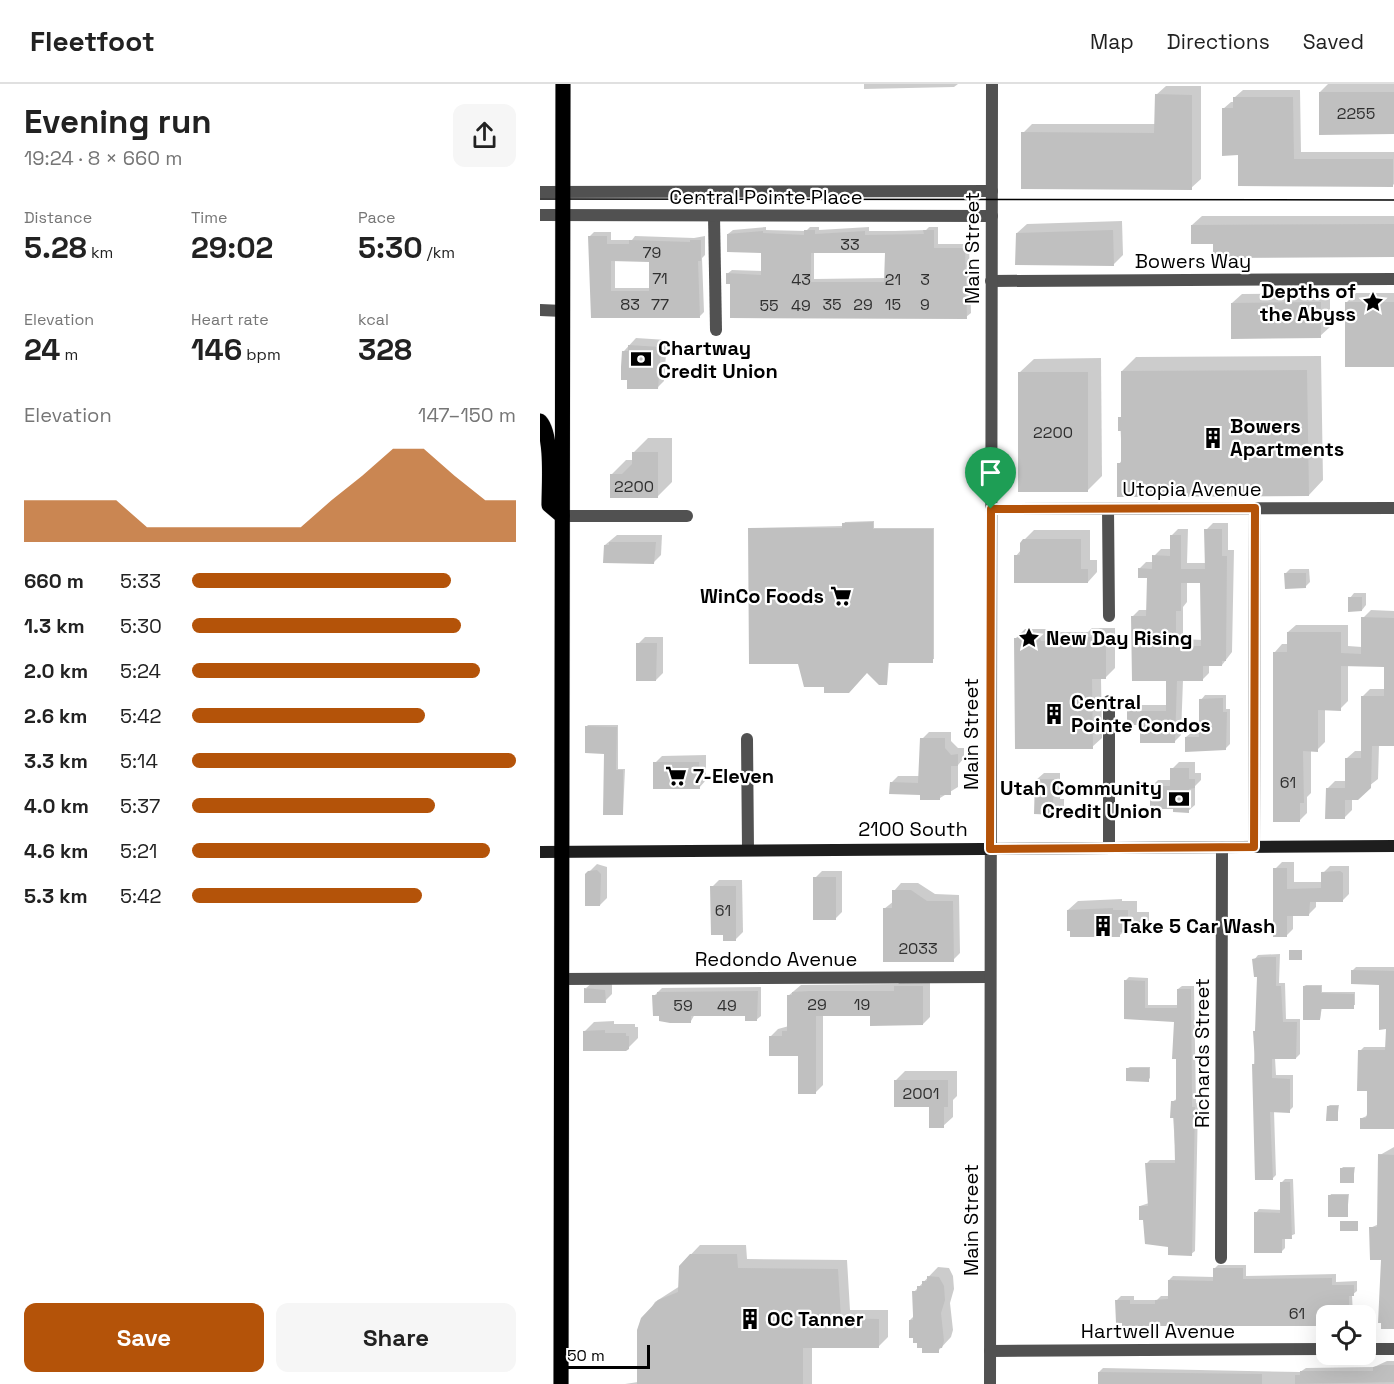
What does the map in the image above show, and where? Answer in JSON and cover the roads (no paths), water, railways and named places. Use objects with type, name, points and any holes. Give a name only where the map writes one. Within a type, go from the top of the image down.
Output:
[{"type":"main road","points":[[561,1384],[563,84]]},
{"type":"main road","points":[[540,421],[548,440],[549,505],[562,516]]},
{"type":"main road","name":"2100 South","points":[[540,852],[1394,846]]},
{"type":"street","name":"Main Street","points":[[990,1384],[992,84]]},
{"type":"street","name":"Central Pointe Place","points":[[540,192],[992,191]]},
{"type":"street","name":"Central Pointe Place","points":[[540,215],[992,216]]},
{"type":"street","points":[[714,216],[716,330]]},
{"type":"street","name":"Bowers Way","points":[[991,281],[1394,279]]},
{"type":"street","points":[[540,310],[563,311]]},
{"type":"street","points":[[1254,847],[1255,508]]},
{"type":"street","name":"Utopia Avenue","points":[[991,509],[1394,508]]},
{"type":"street","points":[[1108,509],[1109,616]]},
{"type":"street","points":[[562,516],[687,516]]},
{"type":"street","points":[[1109,701],[1109,848]]},
{"type":"street","points":[[747,739],[748,850]]},
{"type":"street","name":"Richards Street","points":[[1221,1258],[1222,847]]},
{"type":"street","name":"Redondo Avenue","points":[[561,979],[990,978]]},
{"type":"street","name":"Hartwell Avenue","points":[[990,1351],[1316,1349]]},
{"type":"street","points":[[1376,1349],[1394,1349]]},
{"type":"tram line","points":[[540,199],[1394,200]]},
{"type":"place","name":"Depths of the Abyss","points":[[1373,302]]},
{"type":"place","name":"Chartway Credit Union","points":[[641,359]]},
{"type":"place","name":"Bowers Apartments","points":[[1213,438]]},
{"type":"place","name":"WinCo Foods","points":[[841,596]]},
{"type":"place","name":"New Day Rising","points":[[1029,638]]},
{"type":"place","name":"Central Pointe Condos","points":[[1054,714]]},
{"type":"place","name":"7-Eleven","points":[[676,776]]},
{"type":"place","name":"Utah Community Credit Union","points":[[1179,799]]},
{"type":"place","name":"Take 5 Car Wash","points":[[1103,926]]},
{"type":"place","name":"OC Tanner","points":[[750,1319]]}]
